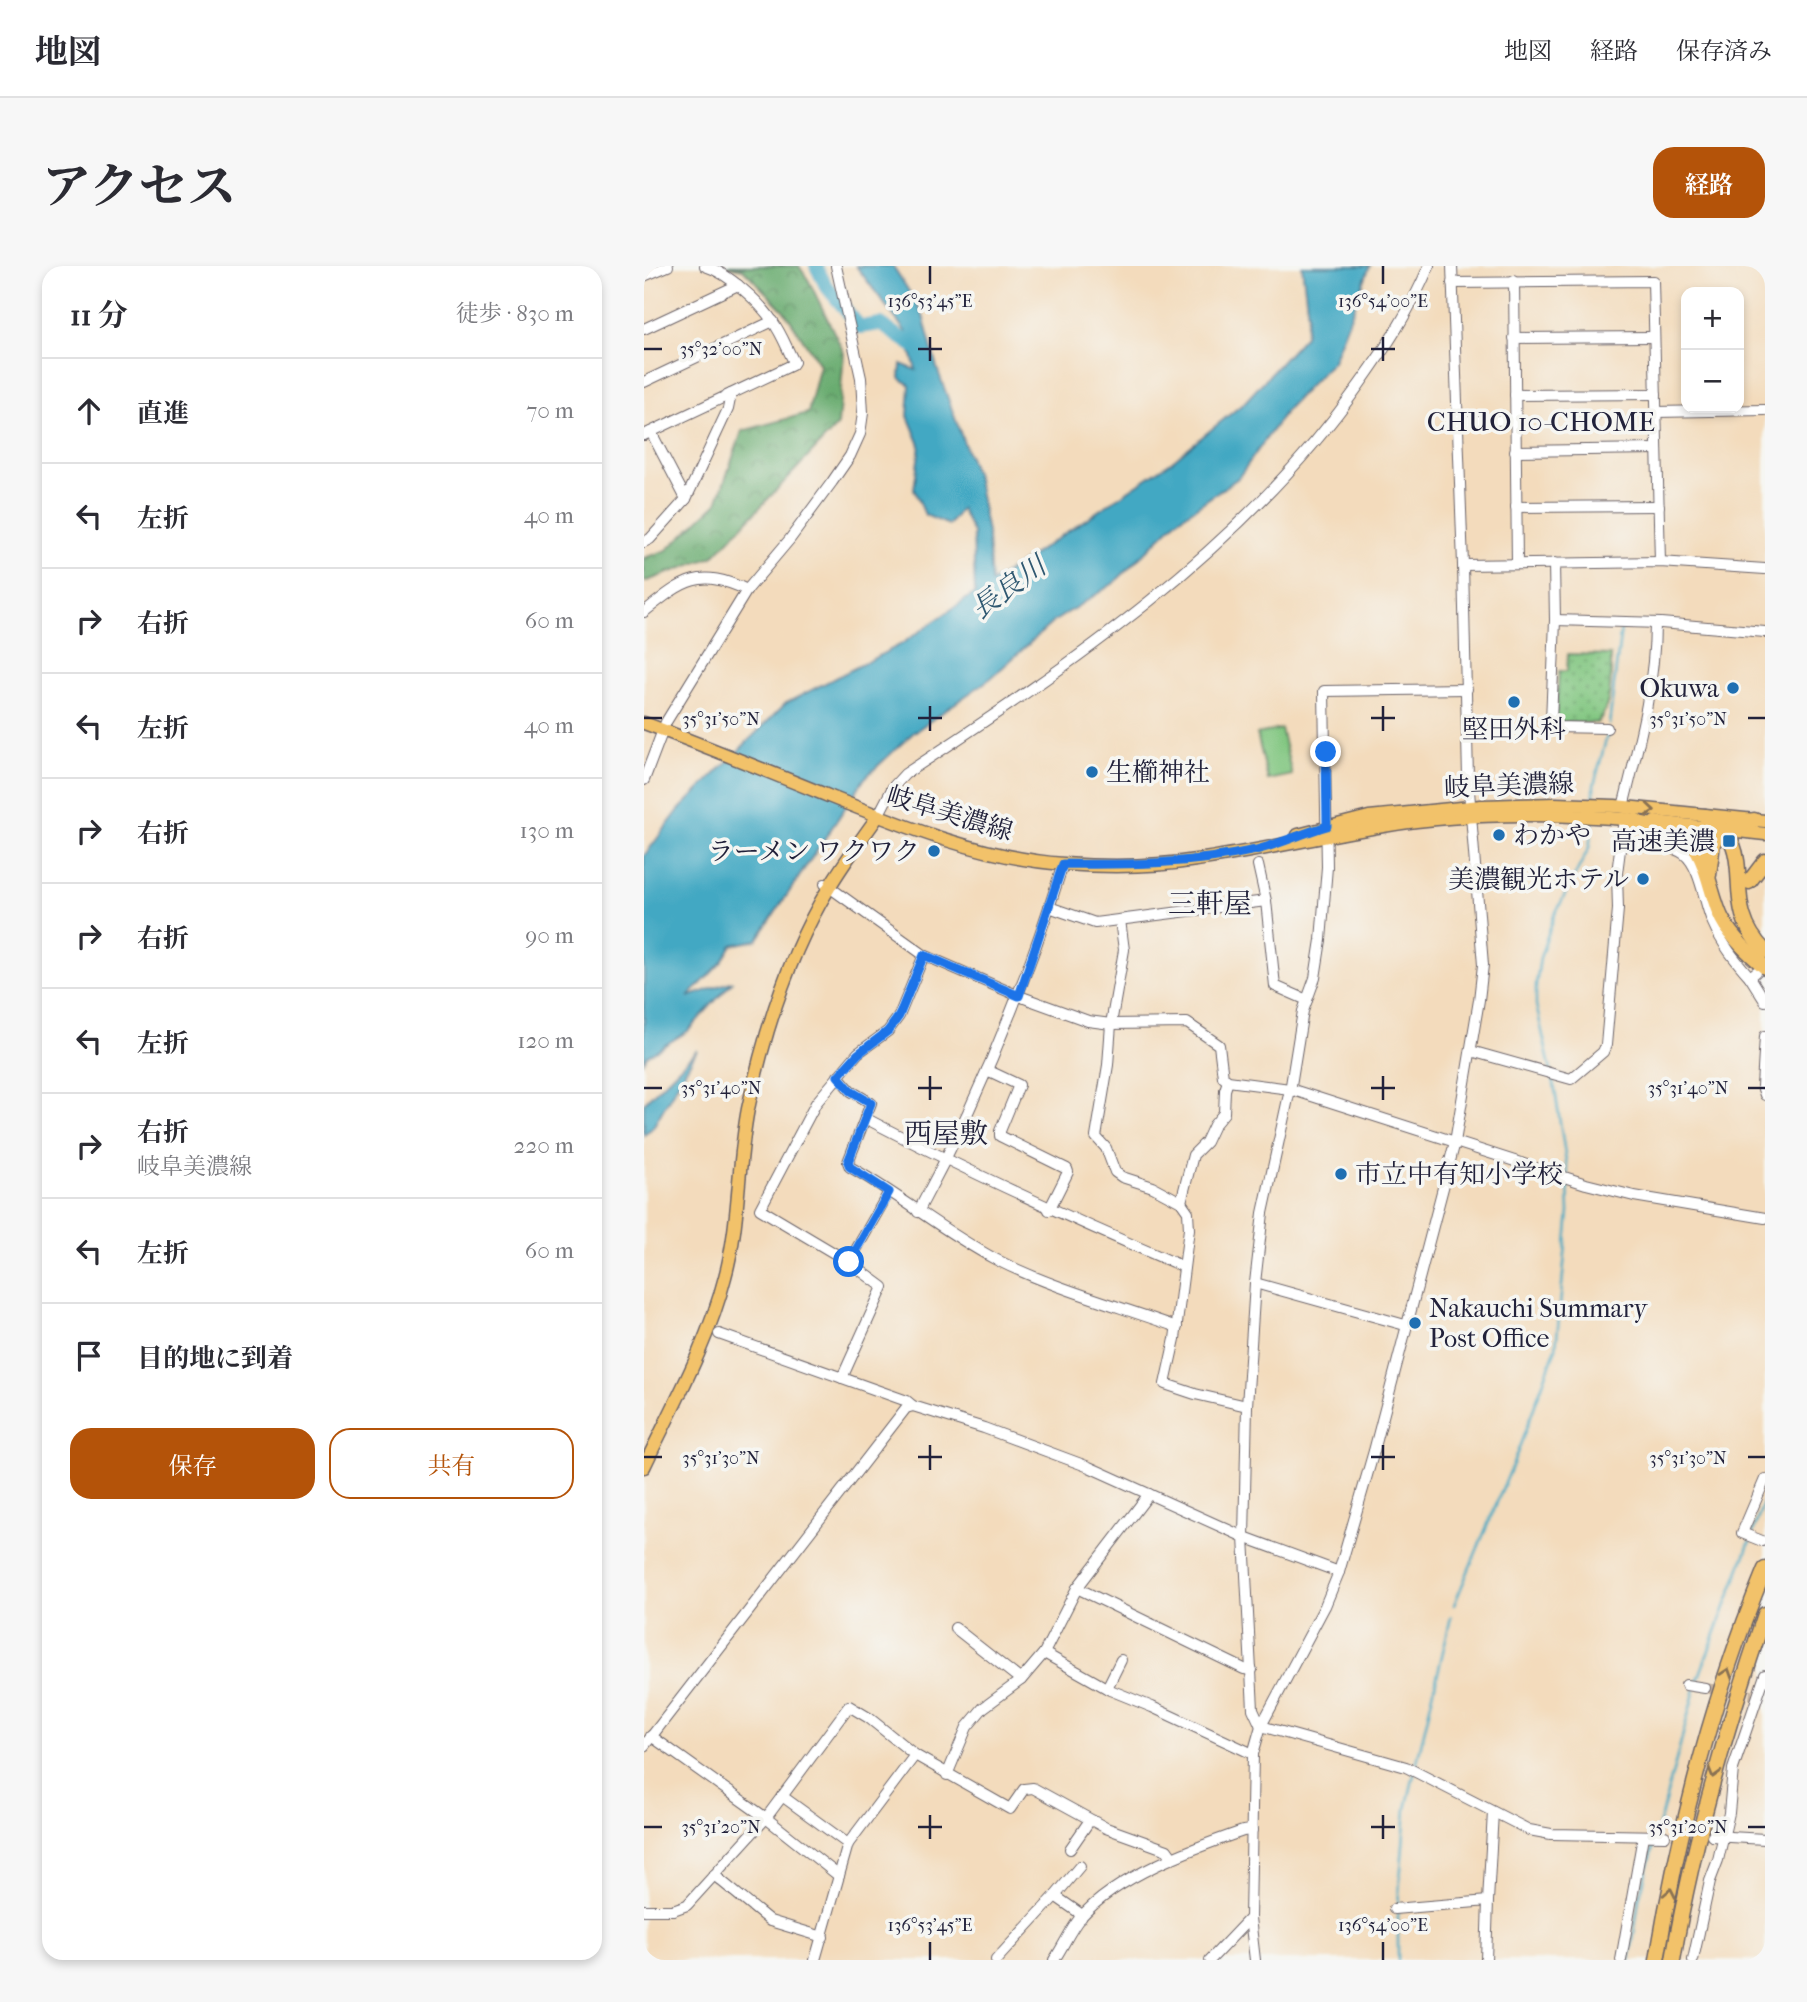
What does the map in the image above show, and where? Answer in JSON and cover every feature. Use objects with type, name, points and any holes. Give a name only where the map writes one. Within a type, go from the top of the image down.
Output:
[{"type":"highway","points":[[1625,815],[1644,826],[1677,832],[1694,845],[1716,905],[1727,927],[1757,972]]},
{"type":"highway","points":[[1705,816],[1733,829],[1746,845],[1749,866],[1745,914],[1754,938],[1765,951]]},
{"type":"highway","points":[[1710,884],[1713,843],[1719,834],[1743,822],[1759,821]]},
{"type":"highway","points":[[1745,894],[1750,881],[1765,861]]},
{"type":"highway","points":[[1657,1960],[1691,1794],[1732,1658],[1765,1569]]},
{"type":"highway","points":[[1673,1960],[1707,1799],[1765,1614]]},
{"type":"main road","name":"岐阜美濃線","points":[[644,723],[940,838],[1005,855],[1063,864],[1125,865],[1193,861],[1258,849],[1369,817],[1471,812],[1593,812],[1765,834]]},
{"type":"main road","name":"岐阜美濃線","points":[[1625,815],[1705,816],[1759,821]]},
{"type":"main road","points":[[644,1467],[693,1364],[717,1305],[731,1254],[748,1109],[792,960],[827,885],[878,816]]},
{"type":"street","points":[[644,276],[668,266]]},
{"type":"street","points":[[686,499],[647,434],[794,362],[773,321],[730,277],[705,266]]},
{"type":"street","points":[[644,779],[663,730],[747,590],[790,539],[850,456],[859,434],[863,413],[861,378],[836,266]]},
{"type":"street","points":[[878,816],[893,787],[905,774],[1052,676],[1170,582],[1267,495],[1325,430],[1396,334],[1429,266]]},
{"type":"street","points":[[1255,1960],[1250,1918],[1253,1754],[1261,1726],[1325,1606],[1339,1572],[1374,1451],[1455,1142],[1483,965],[1471,812],[1452,266]]},
{"type":"street","points":[[1514,281],[1517,564]]},
{"type":"street","points":[[1452,283],[1653,281],[1660,562]]},
{"type":"street","points":[[644,329],[738,285]]},
{"type":"street","points":[[644,382],[773,321]]},
{"type":"street","points":[[1514,338],[1654,337]]},
{"type":"street","points":[[647,540],[686,499],[728,409],[731,394]]},
{"type":"street","points":[[1515,395],[1656,394]]},
{"type":"street","points":[[1656,412],[1765,410]]},
{"type":"street","points":[[1458,421],[1515,420]]},
{"type":"street","points":[[1516,451],[1657,449]]},
{"type":"street","points":[[1516,507],[1659,506]]},
{"type":"street","points":[[644,527],[647,540]]},
{"type":"street","points":[[1463,565],[1660,562],[1765,569]]},
{"type":"street","points":[[1554,564],[1551,722],[1554,727],[1607,728]]},
{"type":"street","points":[[644,612],[677,586],[691,580],[722,580],[747,590]]},
{"type":"street","points":[[1555,620],[1655,623],[1765,632]]},
{"type":"street","points":[[1471,1051],[1571,1079],[1603,1052],[1606,1045],[1618,909],[1617,873],[1620,844],[1638,742],[1646,720],[1655,657],[1655,623]]},
{"type":"street","points":[[1466,688],[1324,691],[1327,867],[1321,940],[1315,978],[1303,1011],[1290,1089],[1262,1213],[1255,1283],[1247,1406],[1244,1537],[1253,1709],[1261,1726],[1406,1767],[1529,1830],[1552,1834],[1664,1836]]},
{"type":"street","points":[[1620,844],[1672,849],[1683,853],[1692,862],[1713,924],[1726,949],[1757,972],[1765,1002]]},
{"type":"street","points":[[918,1212],[946,1160],[1019,996],[1063,864]]},
{"type":"street","points":[[1258,865],[1266,901],[1275,986],[1307,1000]]},
{"type":"street","points":[[827,885],[924,955],[1080,1020],[1111,1024],[1187,1023],[1219,1045],[1223,1077],[1228,1082],[1290,1089],[1634,1196],[1765,1218]]},
{"type":"street","points":[[1048,907],[1095,923],[1266,901]]},
{"type":"street","points":[[1120,920],[1124,950],[1096,1137],[1106,1148],[1115,1172],[1181,1202],[1188,1212],[1177,1327],[1165,1384],[1247,1406]]},
{"type":"street","points":[[842,1378],[883,1287],[849,1262],[760,1209],[816,1103],[858,1054],[888,1031],[899,1016],[924,955]]},
{"type":"street","points":[[1765,1036],[1762,1086],[1765,1095]]},
{"type":"street","points":[[986,1070],[1019,1086],[1000,1136],[1067,1169],[1068,1172],[1049,1210]]},
{"type":"street","points":[[838,1076],[851,1091],[871,1103],[848,1162],[850,1167],[948,1233],[998,1260],[1080,1294],[1177,1327]]},
{"type":"street","points":[[1181,1202],[1194,1156],[1224,1113],[1228,1082]]},
{"type":"street","points":[[866,1118],[1049,1210],[1184,1267]]},
{"type":"street","points":[[849,1262],[889,1192]]},
{"type":"street","points":[[1255,1283],[1405,1325]]},
{"type":"street","points":[[719,1334],[907,1401],[913,1406],[1002,1434],[1089,1467],[1244,1537],[1339,1572]]},
{"type":"street","points":[[644,1745],[906,1408],[913,1406]]},
{"type":"street","points":[[1755,1538],[1742,1533],[1765,1479]]},
{"type":"street","points":[[947,1775],[968,1727],[983,1708],[1021,1680],[1044,1653],[1077,1588],[1149,1494]]},
{"type":"street","points":[[1077,1588],[1244,1669],[1252,1670]]},
{"type":"street","points":[[955,1628],[1021,1680]]},
{"type":"street","points":[[1044,1653],[1107,1688],[1253,1754]]},
{"type":"street","points":[[1107,1688],[1121,1660]]},
{"type":"street","points":[[1693,1960],[1710,1881],[1729,1813],[1733,1769],[1765,1675]]},
{"type":"street","points":[[644,1910],[681,1909],[766,1818],[849,1706],[869,1717],[915,1755],[1010,1809],[1024,1788],[1033,1788],[1090,1820],[1167,1850],[1172,1857]]},
{"type":"street","points":[[651,1736],[766,1818],[839,1876]]},
{"type":"street","points":[[815,1960],[848,1844],[915,1755]]},
{"type":"street","points":[[782,1796],[848,1844]]},
{"type":"street","points":[[1486,1960],[1493,1812]]},
{"type":"street","points":[[1070,1849],[1090,1820]]},
{"type":"street","points":[[1058,1958],[1081,1918],[1114,1891],[1172,1857],[1252,1830]]},
{"type":"street","points":[[1621,1960],[1645,1836]]},
{"type":"street","points":[[1712,1836],[1765,1839]]},
{"type":"street","points":[[996,1960],[1080,1866]]},
{"type":"street","points":[[714,1875],[771,1921],[823,1937]]},
{"type":"street","points":[[1055,1896],[1078,1912],[1081,1918]]},
{"type":"street","points":[[1397,1909],[1488,1901]]},
{"type":"street","points":[[1210,1960],[1250,1918]]},
{"type":"green space","points":[[727,266],[799,266],[844,353],[838,425],[713,557],[644,582],[644,558],[667,550],[717,503],[742,431],[808,413],[820,365],[784,311],[743,269]]},
{"type":"green space","points":[[1568,654],[1611,655],[1608,700],[1597,723],[1561,722],[1556,717],[1559,671],[1567,671]]},
{"type":"green space","points":[[1281,729],[1292,775],[1268,780],[1257,734]]},
{"type":"water","name":"長良川","points":[[856,266],[893,266],[922,312],[937,368],[977,479],[988,538],[991,583],[1171,462],[1244,403],[1305,336],[1308,315],[1302,266],[1370,266],[1333,361],[1288,408],[1238,478],[1179,519],[1114,583],[1053,622],[991,678],[913,733],[865,778],[757,940],[732,945],[721,963],[688,997],[733,981],[688,1031],[647,1056],[644,1061],[644,856],[679,810],[786,703],[900,645],[975,593],[973,533],[961,509],[949,525],[925,515],[914,489],[920,445],[908,416],[910,385],[900,378],[901,364],[916,370],[905,331]]},
{"type":"water","points":[[697,1050],[653,1127],[644,1135],[644,1103]]},
{"type":"waterway","points":[[816,266],[826,286],[860,327],[880,324],[921,351]]},
{"type":"waterway","points":[[1609,725],[1621,628]]},
{"type":"waterway","points":[[1594,801],[1594,785],[1608,732]]},
{"type":"waterway","points":[[1551,1071],[1536,1005],[1540,958],[1554,916],[1589,848],[1593,821]]},
{"type":"waterway","points":[[1553,1077],[1568,1174]]},
{"type":"waterway","points":[[1454,1605],[1513,1464],[1556,1348],[1569,1212],[1568,1181]]},
{"type":"waterway","points":[[1752,1535],[1765,1498]]},
{"type":"waterway","points":[[1697,1682],[1750,1541]]},
{"type":"waterway","points":[[1398,1905],[1406,1809],[1451,1617]]},
{"type":"waterway","points":[[1630,1960],[1639,1899],[1695,1689]]},
{"type":"waterway","points":[[1398,1912],[1398,1960]]},
{"type":"tunnel","points":[[1705,1688],[1752,1695]]},
{"type":"place","name":"Okuwa","points":[[1733,688]]},
{"type":"place","name":"堅田外科","points":[[1514,702]]},
{"type":"place","name":"生櫛神社","points":[[1092,772]]},
{"type":"place","name":"わかや","points":[[1499,835]]},
{"type":"place","name":"高速美濃","points":[[1729,841]]},
{"type":"place","name":"ラーメン ワクワク","points":[[934,851]]},
{"type":"place","name":"美濃観光ホテル","points":[[1643,879]]},
{"type":"place","name":"市立中有知小学校","points":[[1341,1174]]},
{"type":"place","name":"Nakauchi Summary Post Office","points":[[1415,1323]]},
{"type":"district","name":"CHUO 10-CHOME","points":[[1541,421]]},
{"type":"district","name":"三軒屋","points":[[1210,903]]},
{"type":"district","name":"西屋敷","points":[[946,1133]]},
{"type":"route","points":[[849,1262],[889,1192],[850,1167],[848,1162],[871,1103],[851,1091],[838,1076],[858,1054],[888,1031],[899,1016],[924,955],[1019,996],[1063,864],[1125,865],[1193,861],[1258,849],[1327,826],[1326,752]]}]
